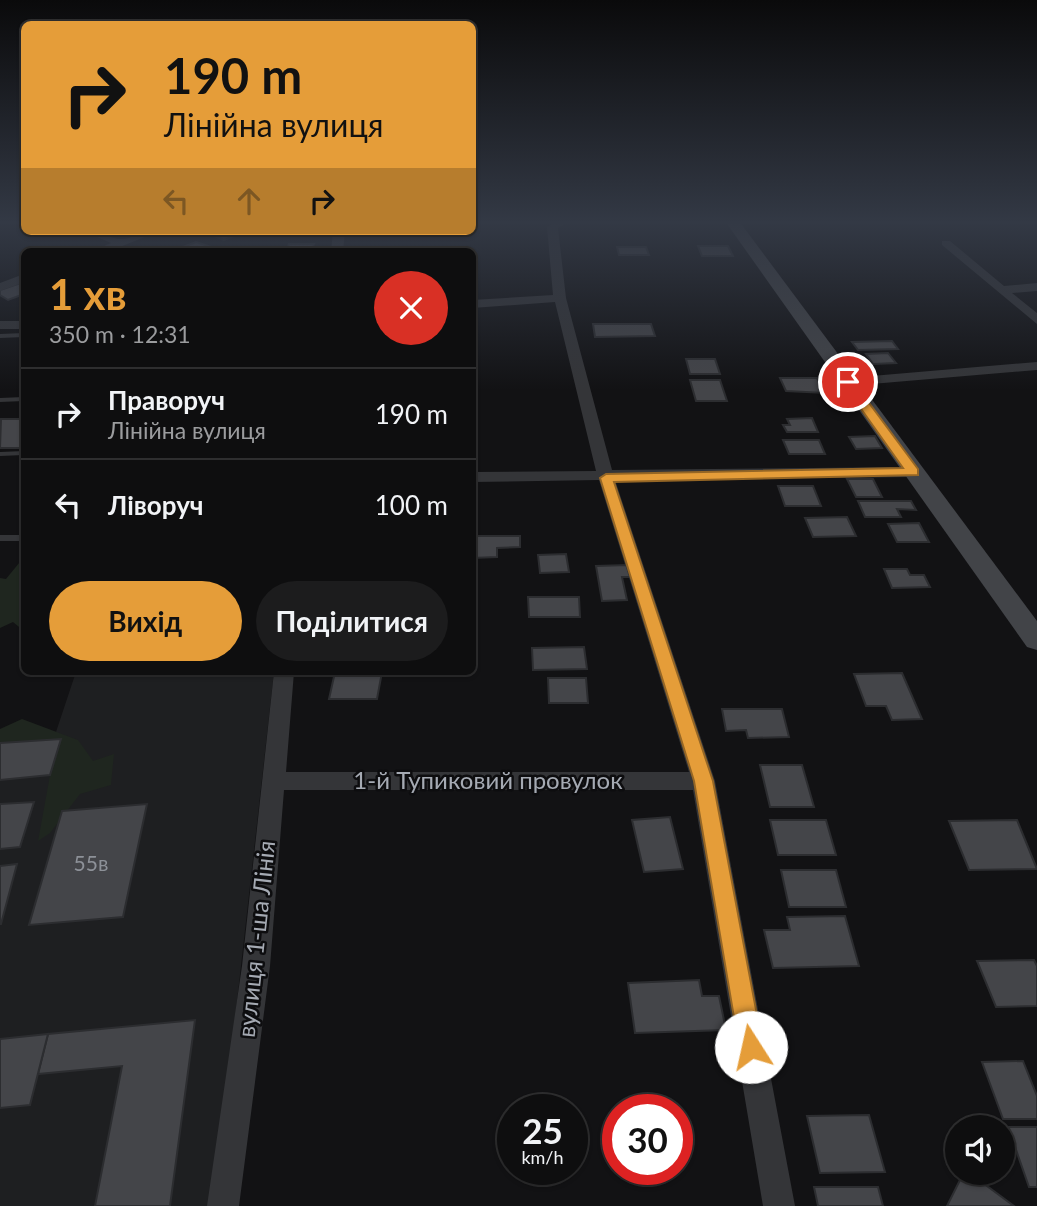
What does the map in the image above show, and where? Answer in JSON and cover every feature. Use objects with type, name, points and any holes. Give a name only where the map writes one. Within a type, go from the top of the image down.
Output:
[{"type":"main road","points":[[773,277],[1037,642]]},
{"type":"street","points":[[558,277],[560,298],[606,478],[703,781],[779,1206]]},
{"type":"street","points":[[987,277],[1037,320]]},
{"type":"street","points":[[0,287],[21,279]]},
{"type":"street","points":[[1002,290],[1037,287]]},
{"type":"street","points":[[476,304],[560,298]]},
{"type":"street","points":[[1,334],[21,326]]},
{"type":"street","points":[[848,382],[1037,366]]},
{"type":"street","points":[[476,477],[606,478],[913,472]]},
{"type":"street","name":"вулиця 1-ша Лінія","points":[[223,1206],[256,966],[284,675]]},
{"type":"street","name":"1-й Тупиковий провулок","points":[[274,781],[703,781]]},
{"type":"lane","points":[[1,334],[21,337]]},
{"type":"lane","points":[[0,400],[21,400]]},
{"type":"lane","points":[[0,454],[21,453]]},
{"type":"lane","points":[[0,538],[21,538]]},
{"type":"shaded area","points":[[21,561],[21,629],[13,622],[0,628],[0,578],[6,579]]},
{"type":"shaded area","points":[[75,675],[274,675],[214,1206],[0,1206],[0,738],[55,735]]},
{"type":"shaded area","points":[[22,719],[78,740],[93,761],[114,754],[111,785],[80,794],[50,833],[38,841],[50,775],[61,739],[0,743],[0,729]]},
{"type":"building","points":[[21,283],[21,295],[8,300],[0,295],[0,290]]},
{"type":"building","points":[[593,324],[651,324],[655,336],[595,337]]},
{"type":"building","points":[[892,341],[898,349],[858,350],[852,342]]},
{"type":"building","points":[[888,353],[896,363],[873,364],[866,354]]},
{"type":"building","points":[[686,359],[715,359],[720,374],[690,374]]},
{"type":"building","points":[[780,378],[817,378],[825,393],[786,391]]},
{"type":"building","points":[[690,380],[720,380],[727,401],[696,401]]},
{"type":"building","points":[[812,418],[818,432],[787,432],[783,425],[790,425],[787,419]]},
{"type":"building","points":[[1,419],[21,419],[21,448],[0,448]]},
{"type":"building","points":[[875,436],[882,448],[856,449],[849,437]]},
{"type":"building","points":[[783,440],[819,440],[825,454],[789,454]]},
{"type":"building","points":[[847,479],[873,479],[882,497],[856,497]]},
{"type":"building","points":[[778,486],[813,486],[821,506],[785,506]]},
{"type":"building","points":[[858,501],[911,501],[916,510],[897,509],[901,517],[865,517]]},
{"type":"building","points":[[847,517],[856,536],[813,537],[805,518]]},
{"type":"building","points":[[919,523],[929,542],[897,542],[888,524]]},
{"type":"building","points":[[476,536],[520,536],[520,547],[497,548],[497,557],[476,558]]},
{"type":"building","points":[[566,554],[569,572],[540,573],[538,555]]},
{"type":"building","points":[[628,565],[631,577],[622,577],[627,600],[602,601],[596,566]]},
{"type":"building","points":[[884,569],[907,569],[910,575],[924,575],[930,587],[892,588]]},
{"type":"building","points":[[528,597],[579,597],[580,617],[529,617]]},
{"type":"building","points":[[584,647],[587,669],[533,670],[532,648]]},
{"type":"building","points":[[902,673],[922,719],[892,720],[886,706],[866,706],[854,674]]},
{"type":"building","points":[[334,675],[381,675],[377,699],[329,699]]},
{"type":"building","points":[[548,678],[586,678],[588,703],[549,703]]},
{"type":"building","points":[[722,709],[782,709],[789,737],[748,738],[746,730],[726,731]]},
{"type":"building","points":[[61,739],[50,775],[0,780],[0,743]]},
{"type":"building","points":[[760,765],[802,765],[814,807],[770,807]]},
{"type":"building","points":[[34,802],[20,847],[0,849],[0,804]]},
{"type":"building","points":[[147,804],[123,917],[29,925],[62,811]]},
{"type":"building","points":[[670,817],[683,869],[644,872],[632,820]]},
{"type":"building","points":[[770,820],[826,820],[836,855],[778,855]]},
{"type":"building","points":[[1017,820],[1037,869],[969,870],[949,821]]},
{"type":"building","points":[[17,864],[1,924],[0,924],[0,866]]},
{"type":"building","points":[[781,870],[836,870],[846,907],[789,907]]},
{"type":"building","points":[[845,916],[859,966],[773,968],[764,930],[790,930],[787,917]]},
{"type":"building","points":[[1034,960],[1037,966],[1037,1006],[996,1007],[977,961]]},
{"type":"building","points":[[699,980],[702,996],[719,996],[726,1030],[635,1033],[628,983]]},
{"type":"building","points":[[195,1020],[170,1206],[95,1206],[122,1066],[38,1074],[48,1034]]},
{"type":"building","points":[[48,1034],[30,1105],[0,1108],[0,1039]]},
{"type":"building","points":[[1023,1061],[1037,1096],[1037,1119],[1015,1119],[1015,1115],[1002,1115],[982,1062]]},
{"type":"building","points":[[869,1115],[885,1172],[820,1173],[807,1116]]},
{"type":"building","points":[[1015,1127],[1037,1127],[1037,1187],[1029,1187],[1015,1147]]},
{"type":"building","points":[[958,1185],[986,1185],[1014,1206],[947,1206]]},
{"type":"building","points":[[814,1187],[878,1187],[883,1206],[818,1206]]},
{"type":"route","points":[[751,1047],[703,781],[606,478],[913,472],[848,382]]}]
